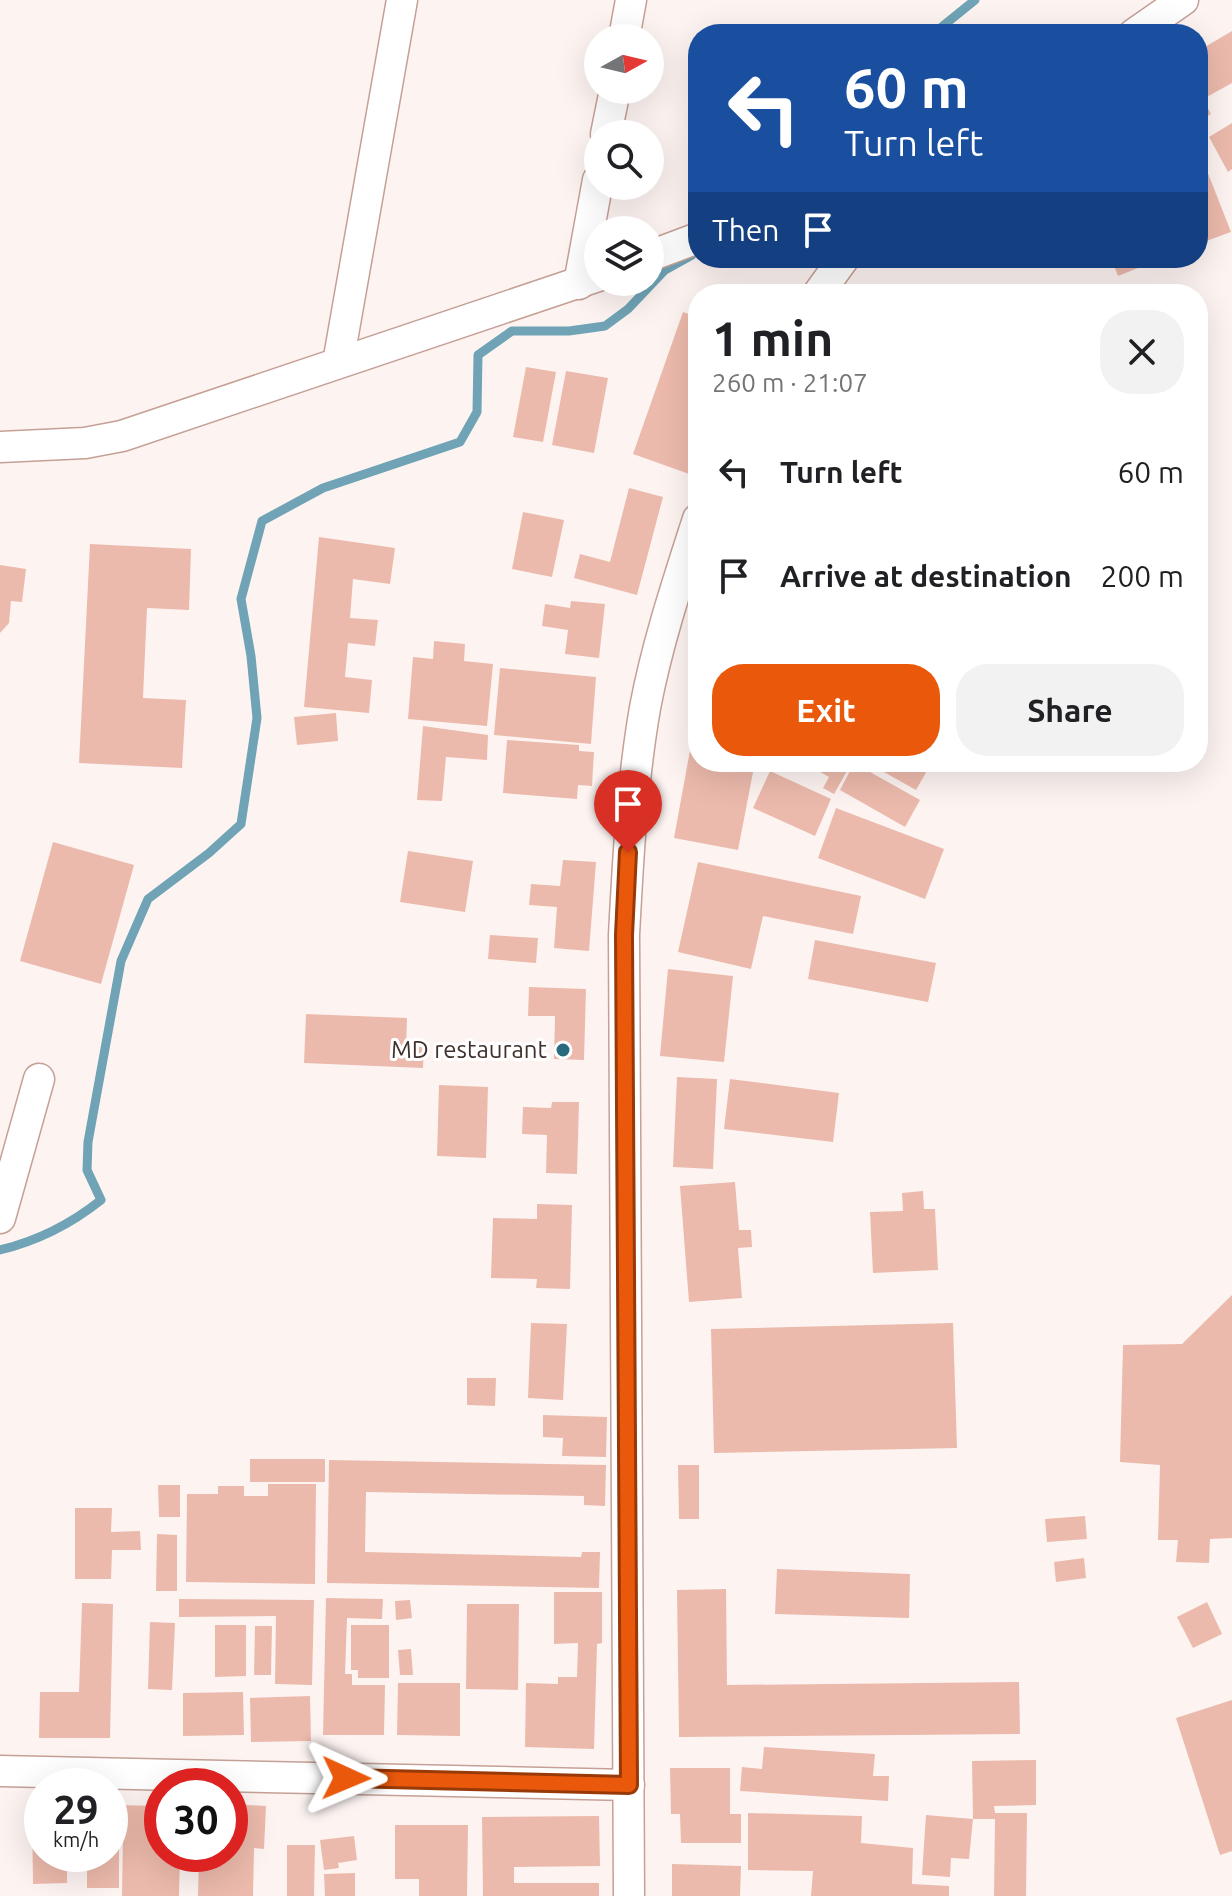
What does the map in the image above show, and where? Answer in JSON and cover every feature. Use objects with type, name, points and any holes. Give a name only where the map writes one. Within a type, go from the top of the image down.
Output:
[{"type":"street","points":[[338,363],[402,0]]},
{"type":"street","points":[[627,24],[631,0]]},
{"type":"street","points":[[1148,24],[1183,0]]},
{"type":"street","points":[[664,251],[688,242]]},
{"type":"street","points":[[0,447],[85,443],[122,436],[584,281]]},
{"type":"street","points":[[629,1896],[624,950],[629,825],[645,707],[688,551]]},
{"type":"street","points":[[0,1218],[39,1079]]},
{"type":"street","points":[[0,1771],[629,1785]]},
{"type":"building","points":[[1232,31],[1232,83],[1208,96],[1208,45]]},
{"type":"building","points":[[1232,123],[1232,169],[1228,172],[1209,137]]},
{"type":"building","points":[[1208,173],[1231,232],[1208,240]]},
{"type":"building","points":[[1115,268],[1138,268],[1118,276]]},
{"type":"building","points":[[683,312],[688,314],[688,474],[633,454]]},
{"type":"building","points":[[526,367],[556,372],[543,442],[513,437]]},
{"type":"building","points":[[566,371],[608,378],[594,453],[552,445]]},
{"type":"building","points":[[629,488],[663,497],[637,595],[574,578],[580,554],[610,562]]},
{"type":"building","points":[[523,512],[564,520],[552,577],[512,569]]},
{"type":"building","points":[[319,537],[395,548],[390,584],[353,579],[350,618],[378,620],[375,646],[348,643],[345,677],[372,680],[369,713],[304,707]]},
{"type":"building","points":[[90,544],[191,549],[189,610],[147,608],[143,698],[186,700],[182,768],[79,763]]},
{"type":"building","points":[[0,565],[26,569],[22,602],[11,601],[9,623],[0,633]]},
{"type":"building","points":[[571,601],[605,604],[599,658],[565,654],[568,630],[542,626],[545,604],[570,608]]},
{"type":"building","points":[[434,641],[465,644],[464,661],[493,664],[487,726],[408,719],[413,657],[433,659]]},
{"type":"building","points":[[500,668],[596,677],[591,744],[494,735]]},
{"type":"building","points":[[336,713],[338,741],[297,745],[294,717]]},
{"type":"building","points":[[423,726],[488,735],[487,760],[446,757],[442,801],[417,800]]},
{"type":"building","points":[[507,740],[579,745],[579,751],[594,752],[592,786],[578,785],[577,799],[503,793]]},
{"type":"building","points":[[688,761],[688,772],[753,772],[738,850],[674,838]]},
{"type":"building","points":[[770,772],[831,799],[815,836],[753,808]]},
{"type":"building","points":[[820,772],[846,772],[834,794],[823,788],[829,777]]},
{"type":"building","points":[[849,772],[870,772],[920,800],[905,827],[840,790]]},
{"type":"building","points":[[884,772],[926,772],[916,790]]},
{"type":"building","points":[[836,808],[944,849],[925,899],[818,858]]},
{"type":"building","points":[[53,842],[134,865],[101,984],[20,961]]},
{"type":"building","points":[[408,851],[473,861],[465,912],[400,902]]},
{"type":"building","points":[[563,860],[596,862],[589,951],[554,948],[557,907],[529,905],[531,884],[560,886]]},
{"type":"building","points":[[698,862],[861,896],[853,934],[763,916],[751,969],[678,952]]},
{"type":"building","points":[[490,935],[538,938],[536,963],[488,959]]},
{"type":"building","points":[[815,940],[936,963],[928,1002],[808,979]]},
{"type":"building","points":[[668,969],[733,976],[724,1062],[660,1056]]},
{"type":"building","points":[[529,987],[586,989],[584,1060],[554,1059],[555,1016],[528,1016]]},
{"type":"building","points":[[306,1014],[407,1018],[406,1047],[424,1047],[423,1068],[304,1063]]},
{"type":"building","points":[[677,1077],[717,1079],[713,1169],[673,1167]]},
{"type":"building","points":[[730,1079],[839,1093],[833,1142],[724,1129]]},
{"type":"building","points":[[439,1085],[488,1087],[486,1158],[437,1156]]},
{"type":"building","points":[[552,1102],[579,1102],[577,1174],[546,1173],[547,1135],[522,1134],[523,1107],[551,1108]]},
{"type":"building","points":[[735,1182],[739,1230],[751,1230],[752,1247],[738,1248],[742,1298],[689,1302],[680,1186]]},
{"type":"building","points":[[923,1191],[924,1209],[935,1209],[938,1270],[873,1273],[870,1212],[903,1211],[902,1193]]},
{"type":"building","points":[[537,1204],[572,1205],[570,1289],[536,1288],[537,1279],[491,1278],[493,1218],[537,1219]]},
{"type":"building","points":[[1232,1295],[1232,1538],[1210,1539],[1209,1563],[1176,1562],[1178,1540],[1158,1540],[1160,1465],[1120,1462],[1123,1345],[1182,1344]]},
{"type":"building","points":[[531,1323],[567,1324],[563,1400],[528,1398]]},
{"type":"building","points":[[953,1323],[957,1448],[714,1453],[711,1329]]},
{"type":"building","points":[[467,1378],[496,1378],[495,1406],[467,1405]]},
{"type":"building","points":[[543,1415],[607,1417],[606,1457],[562,1456],[563,1438],[543,1437]]},
{"type":"building","points":[[250,1459],[325,1459],[325,1482],[250,1482]]},
{"type":"building","points":[[329,1460],[606,1465],[605,1506],[584,1505],[584,1496],[366,1492],[365,1552],[581,1557],[582,1552],[600,1552],[599,1588],[327,1583]]},
{"type":"building","points":[[678,1465],[699,1465],[699,1519],[679,1519]]},
{"type":"building","points":[[268,1484],[316,1484],[315,1584],[186,1582],[187,1494],[218,1494],[218,1486],[244,1486],[244,1496],[268,1496]]},
{"type":"building","points":[[158,1485],[180,1485],[180,1517],[159,1517]]},
{"type":"building","points":[[75,1508],[112,1508],[111,1532],[140,1531],[141,1550],[112,1550],[111,1579],[75,1579]]},
{"type":"building","points":[[1085,1516],[1087,1539],[1047,1542],[1045,1519]]},
{"type":"building","points":[[157,1534],[177,1535],[177,1591],[156,1591]]},
{"type":"building","points":[[1084,1558],[1086,1578],[1056,1582],[1054,1562]]},
{"type":"building","points":[[777,1569],[910,1574],[909,1618],[775,1614]]},
{"type":"building","points":[[726,1589],[727,1685],[1019,1682],[1020,1734],[679,1737],[677,1590]]},
{"type":"building","points":[[554,1592],[602,1592],[602,1643],[597,1644],[594,1749],[525,1747],[526,1683],[558,1684],[558,1677],[577,1677],[578,1643],[554,1644]]},
{"type":"building","points":[[326,1598],[383,1599],[382,1619],[347,1618],[345,1674],[352,1674],[352,1685],[385,1685],[384,1735],[323,1735]]},
{"type":"building","points":[[179,1599],[314,1600],[312,1685],[275,1684],[276,1616],[179,1617]]},
{"type":"building","points":[[410,1600],[412,1618],[396,1620],[395,1601]]},
{"type":"building","points":[[1207,1602],[1222,1634],[1193,1648],[1177,1617]]},
{"type":"building","points":[[82,1603],[113,1604],[110,1738],[39,1738],[40,1692],[79,1692]]},
{"type":"building","points":[[467,1604],[519,1604],[518,1690],[466,1689]]},
{"type":"building","points":[[150,1622],[175,1623],[172,1690],[148,1689]]},
{"type":"building","points":[[215,1625],[246,1625],[246,1676],[215,1677]]},
{"type":"building","points":[[351,1625],[389,1625],[389,1678],[358,1678],[358,1670],[351,1670]]},
{"type":"building","points":[[255,1626],[272,1626],[271,1675],[254,1675]]},
{"type":"building","points":[[411,1649],[413,1675],[400,1675],[398,1650]]},
{"type":"building","points":[[398,1683],[460,1683],[460,1736],[397,1735]]},
{"type":"building","points":[[243,1692],[244,1735],[183,1736],[183,1693]]},
{"type":"building","points":[[310,1696],[311,1741],[251,1742],[250,1698]]},
{"type":"building","points":[[1232,1700],[1232,1851],[1220,1855],[1176,1718]]},
{"type":"building","points":[[764,1747],[875,1754],[873,1776],[889,1776],[888,1801],[740,1791],[742,1767],[762,1769]]},
{"type":"building","points":[[1036,1760],[1036,1805],[994,1806],[995,1813],[1027,1813],[1026,1896],[994,1896],[995,1819],[973,1819],[972,1761]]},
{"type":"building","points":[[670,1768],[730,1768],[730,1814],[741,1814],[741,1843],[681,1843],[680,1814],[671,1814]]},
{"type":"building","points":[[128,1805],[144,1806],[144,1872],[180,1872],[179,1896],[122,1896],[122,1872],[128,1872]]},
{"type":"building","points":[[248,1805],[266,1806],[264,1849],[254,1848],[253,1896],[198,1896],[199,1872],[248,1872]]},
{"type":"building","points":[[748,1813],[862,1816],[861,1843],[913,1848],[912,1884],[949,1886],[949,1896],[811,1896],[813,1871],[748,1870]]},
{"type":"building","points":[[926,1815],[973,1819],[969,1859],[951,1858],[950,1877],[922,1875]]},
{"type":"building","points":[[599,1816],[600,1866],[514,1867],[514,1883],[599,1883],[599,1896],[483,1896],[482,1817]]},
{"type":"building","points":[[395,1825],[468,1825],[467,1896],[419,1896],[419,1879],[395,1879]]},
{"type":"building","points":[[354,1836],[357,1860],[338,1863],[339,1868],[324,1870],[320,1840]]},
{"type":"building","points":[[287,1845],[315,1845],[314,1896],[287,1896]]},
{"type":"building","points":[[672,1864],[741,1866],[740,1896],[672,1896]]},
{"type":"building","points":[[33,1872],[67,1872],[67,1883],[33,1884]]},
{"type":"building","points":[[87,1872],[119,1872],[119,1888],[87,1888]]},
{"type":"building","points":[[355,1873],[355,1896],[325,1896],[324,1874]]},
{"type":"waterway","points":[[945,24],[975,0]]},
{"type":"waterway","points":[[0,1250],[53,1231],[101,1200],[87,1170],[88,1142],[121,961],[148,899],[209,853],[241,824],[257,718],[241,599],[262,521],[323,488],[460,442],[477,412],[478,355],[512,331],[569,331],[605,326],[628,309],[665,270],[688,257]]},
{"type":"place","name":"MD restaurant","points":[[563,1050]]},
{"type":"route","points":[[346,1778],[629,1785],[624,935],[628,852]]}]
